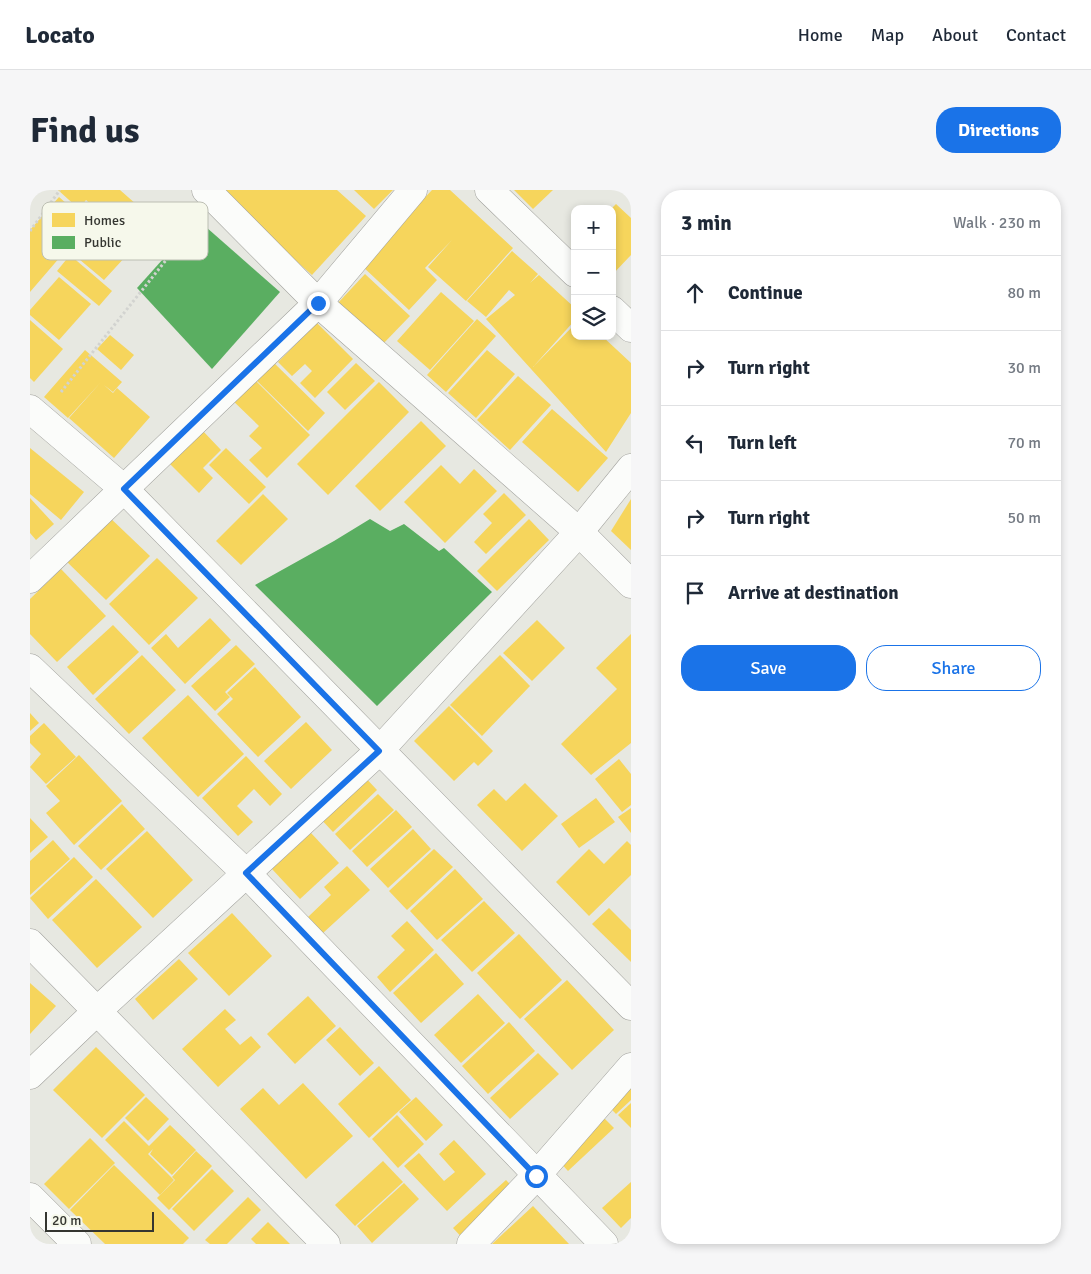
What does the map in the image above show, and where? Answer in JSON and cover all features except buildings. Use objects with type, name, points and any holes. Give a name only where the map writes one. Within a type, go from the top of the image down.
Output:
[{"type":"street","points":[[30,579],[318,303],[413,190]]},
{"type":"street","points":[[489,190],[571,269]]},
{"type":"street","points":[[211,194],[318,303],[579,532],[631,584]]},
{"type":"street","points":[[616,314],[631,328]]},
{"type":"street","points":[[36,413],[124,489],[631,1006]]},
{"type":"street","points":[[30,1076],[97,1011],[379,751],[579,532],[631,468]]},
{"type":"street","points":[[30,668],[246,873],[536,1176],[604,1244]]},
{"type":"street","points":[[30,943],[326,1244]]},
{"type":"street","points":[[471,1244],[536,1176],[631,1066]]},
{"type":"street","points":[[30,1197],[77,1244]]},
{"type":"path","points":[[51,202],[60,190]]},
{"type":"path","points":[[30,231],[42,215]]},
{"type":"path","points":[[36,413],[158,260]]},
{"type":"route","points":[[318,303],[124,489],[379,751],[246,873],[536,1176]]}]
